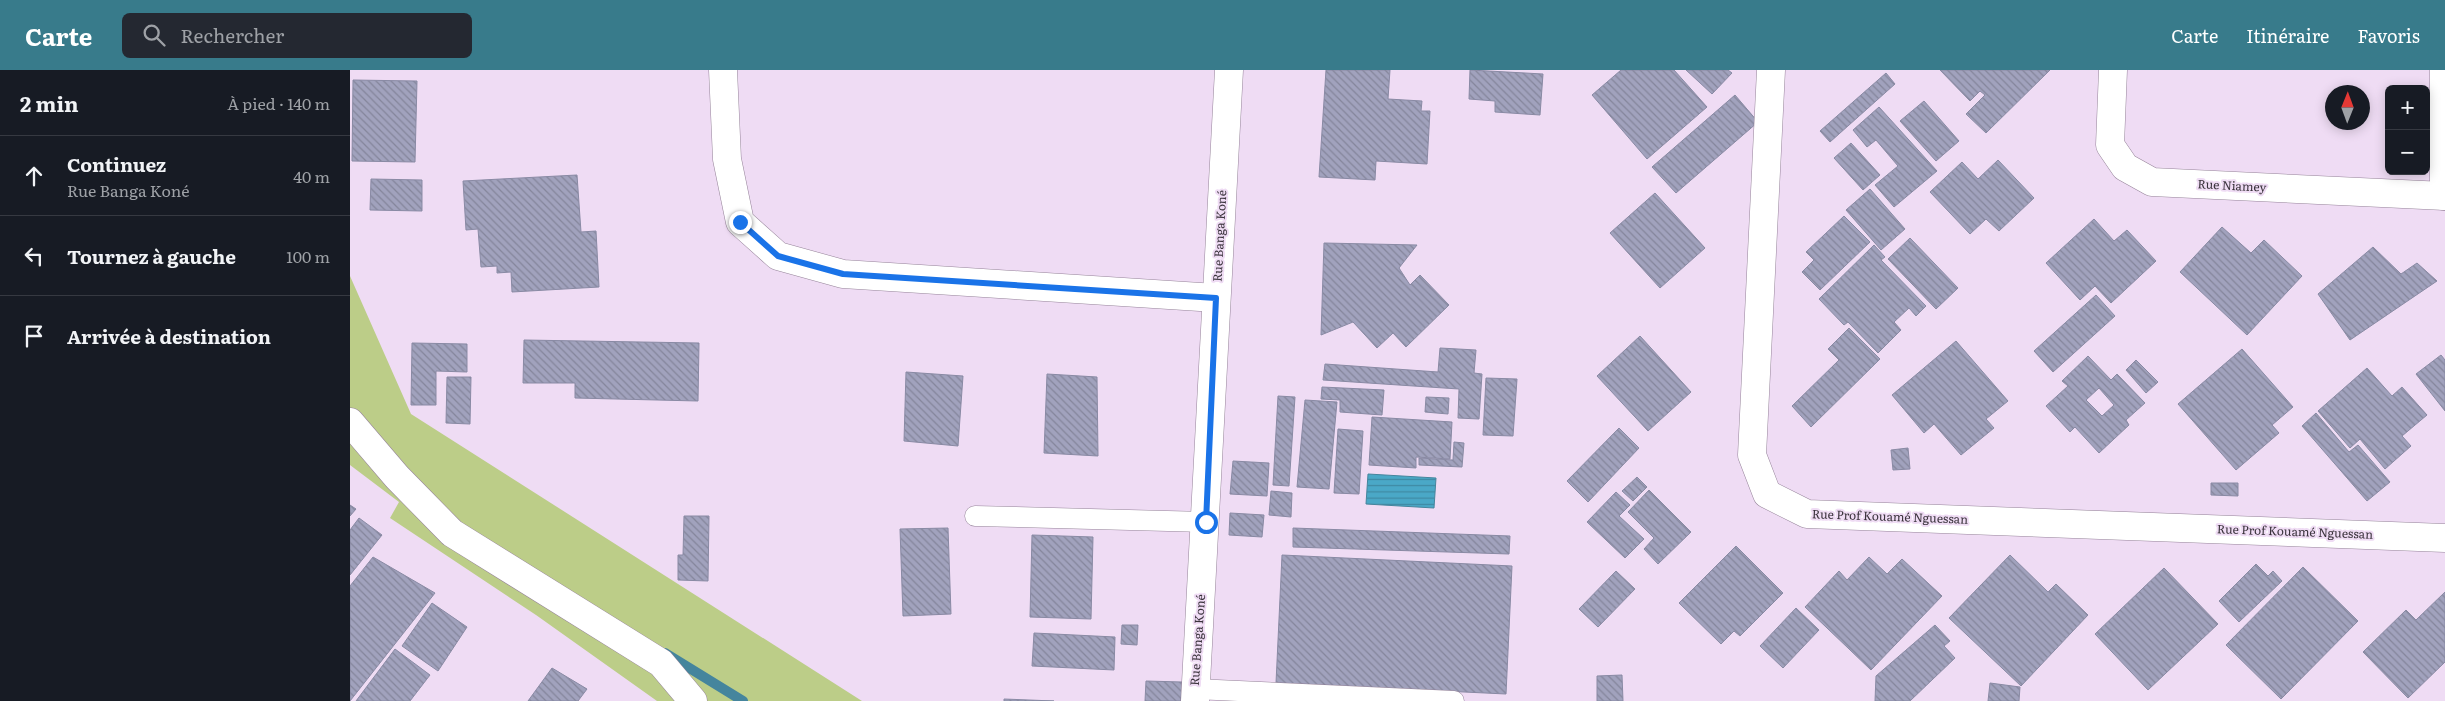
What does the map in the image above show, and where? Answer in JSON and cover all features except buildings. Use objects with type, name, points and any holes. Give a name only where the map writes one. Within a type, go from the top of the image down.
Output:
[{"type":"street","points":[[722,70],[727,159],[740,222],[778,256],[843,274],[1216,298]]},
{"type":"street","name":"Rue Banga Koné","points":[[1195,695],[1206,522],[1229,70]]},
{"type":"street","name":"Rue Prof Kouamé Nguessan","points":[[1771,70],[1752,455],[1767,494],[1807,514],[2445,538]]},
{"type":"street","name":"Rue Niamey","points":[[2113,70],[2110,145],[2125,167],[2152,182],[2445,196]]},
{"type":"street","points":[[2444,70],[2445,196]]},
{"type":"street","points":[[350,422],[397,477],[452,533],[661,663],[693,701]]},
{"type":"lane","points":[[975,516],[1206,522]]},
{"type":"lane","points":[[1195,695],[1454,701]]},
{"type":"green space","points":[[350,276],[411,414],[862,701],[657,701],[536,615],[390,518],[399,502],[350,465]]},
{"type":"water","points":[[1368,474],[1436,478],[1434,508],[1366,504]]},
{"type":"waterway","points":[[665,653],[743,701]]},
{"type":"route","points":[[740,222],[778,256],[843,274],[1216,298],[1206,522]]}]
